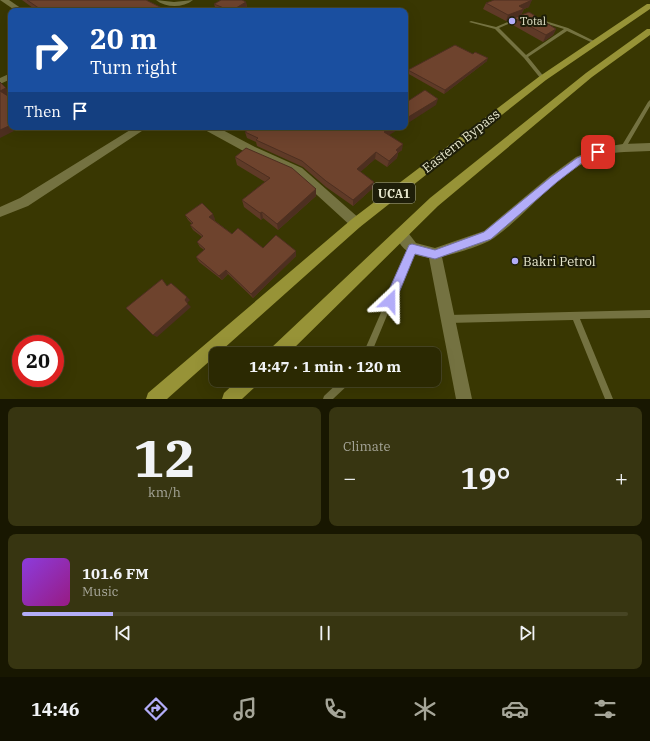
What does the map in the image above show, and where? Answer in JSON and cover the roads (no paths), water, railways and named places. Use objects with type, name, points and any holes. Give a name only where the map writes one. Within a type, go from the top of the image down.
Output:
[{"type":"main road","name":"Eastern Bypass","points":[[154,399],[356,223],[543,78],[594,42],[650,6]]},
{"type":"main road","name":"UCA1","points":[[284,347],[434,202],[464,176],[589,75],[650,31]]},
{"type":"main road","points":[[230,399],[243,387]]},
{"type":"street","points":[[4,0],[16,8]]},
{"type":"street","points":[[160,0],[169,4],[178,4],[188,0]]},
{"type":"street","points":[[0,212],[24,202],[139,130]]},
{"type":"street","points":[[214,130],[251,150],[298,171],[356,223]]},
{"type":"street","points":[[401,234],[412,248],[435,254],[488,236],[554,179],[580,160],[598,152],[624,148],[650,147]]},
{"type":"street","points":[[435,254],[464,399]]},
{"type":"lane","points":[[496,28],[523,16]]},
{"type":"lane","points":[[534,17],[594,42]]},
{"type":"lane","points":[[471,22],[496,28],[526,57],[543,78]]},
{"type":"lane","points":[[526,57],[567,30]]},
{"type":"lane","points":[[624,148],[650,102]]},
{"type":"lane","points":[[643,114],[650,114]]},
{"type":"lane","points":[[370,347],[412,248]]},
{"type":"lane","points":[[448,320],[650,314]]},
{"type":"lane","points":[[575,316],[609,399]]},
{"type":"lane","points":[[326,399],[339,387]]},
{"type":"place","name":"Total","points":[[512,21]]},
{"type":"place","name":"Bakri Petrol","points":[[515,261]]}]
